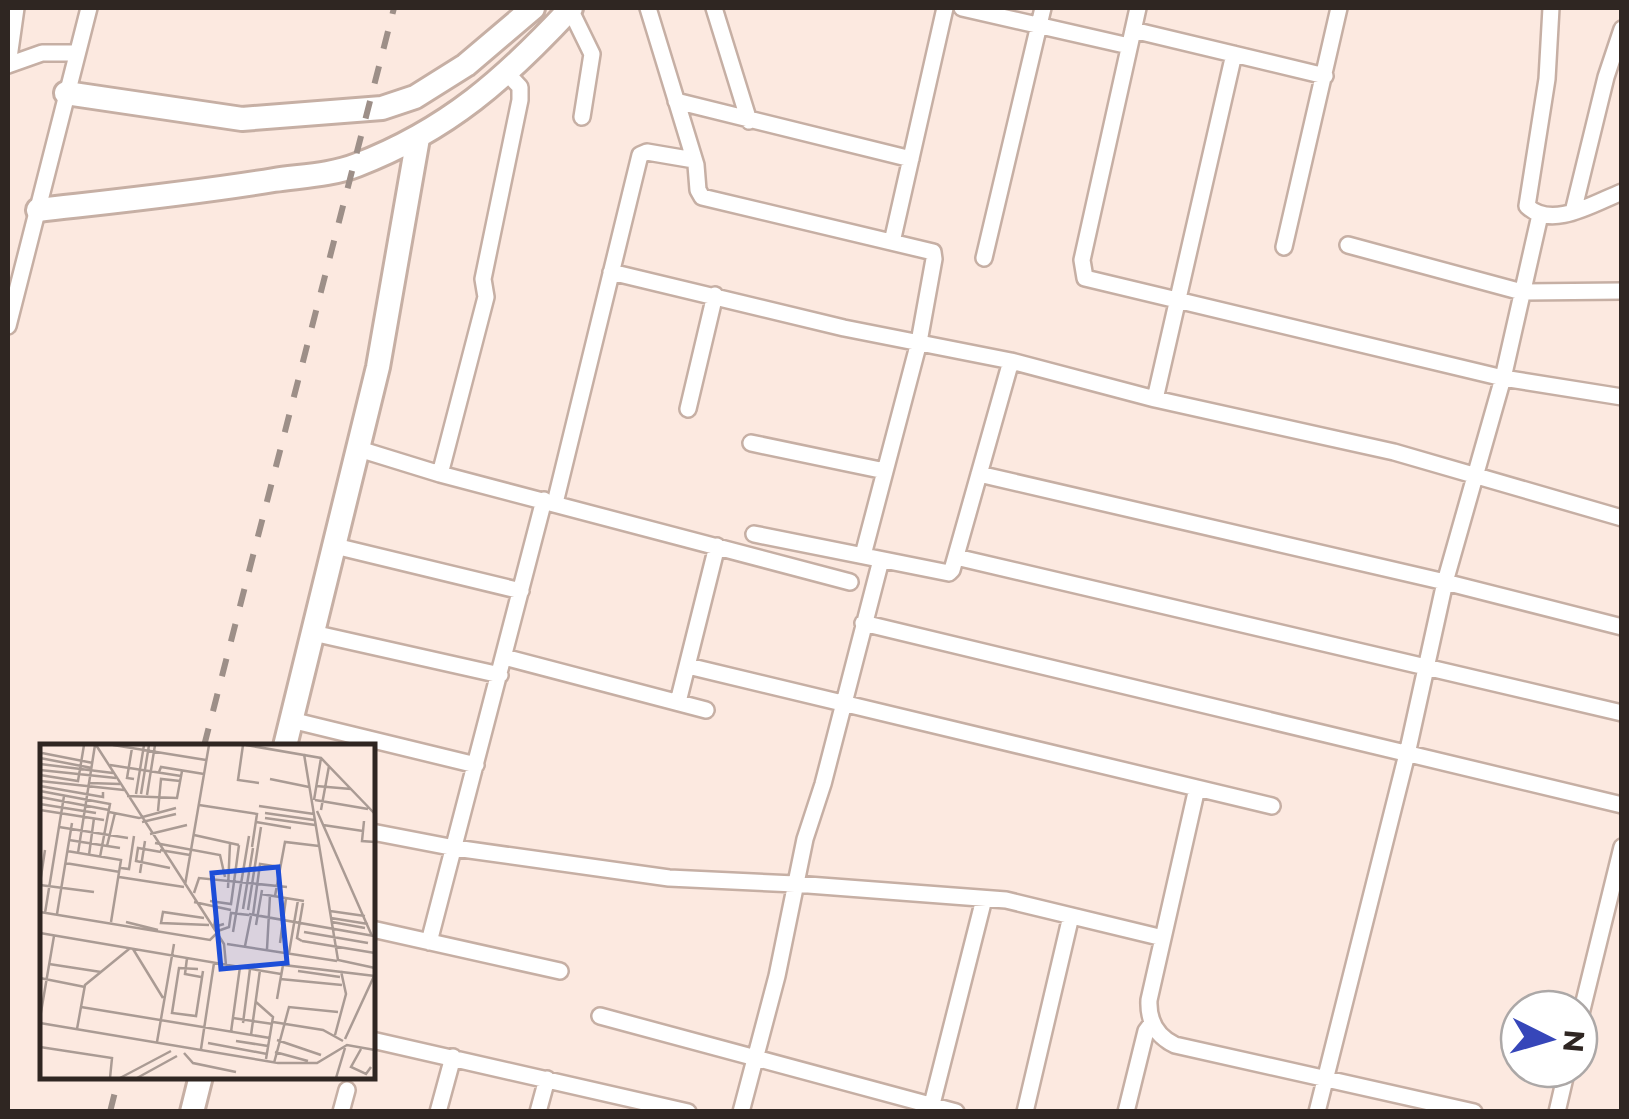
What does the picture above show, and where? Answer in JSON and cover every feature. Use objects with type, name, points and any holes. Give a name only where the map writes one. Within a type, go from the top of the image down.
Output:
[{"type":"street","points":[[16,8],[8,65],[42,52],[77,53]]},
{"type":"street","points":[[8,326],[90,8]]},
{"type":"street","points":[[66,93],[242,119],[382,108],[415,97],[466,66],[533,8]]},
{"type":"street","points":[[38,210],[224,188],[353,167],[418,138],[462,111],[570,8],[592,54],[582,118]]},
{"type":"street","points":[[648,8],[694,160],[698,190],[707,200],[932,252],[919,342],[863,555]]},
{"type":"street","points":[[714,8],[749,121]]},
{"type":"street","points":[[892,242],[944,8]]},
{"type":"street","points":[[962,8],[1039,25],[1234,54],[1325,76]]},
{"type":"street","points":[[984,258],[1043,8]]},
{"type":"street","points":[[1138,8],[1082,270],[1089,280],[1502,378],[1622,397]]},
{"type":"street","points":[[1284,248],[1339,8]]},
{"type":"street","points":[[1551,8],[1547,80],[1525,200],[1528,208],[1540,215],[1573,212],[1622,192]]},
{"type":"street","points":[[1573,212],[1606,76],[1622,29]]},
{"type":"street","points":[[1155,399],[1234,54]]},
{"type":"street","points":[[440,474],[486,297],[483,279],[520,100],[520,87],[506,72]]},
{"type":"street","points":[[676,101],[910,158]]},
{"type":"street","points":[[286,744],[378,367],[418,138]]},
{"type":"street","points":[[429,942],[640,155],[646,152],[694,160]]},
{"type":"street","points":[[1316,1112],[1540,215]]},
{"type":"street","points":[[1348,246],[1522,292],[1622,291]]},
{"type":"street","points":[[611,272],[1394,452],[1622,518]]},
{"type":"street","points":[[688,409],[715,295]]},
{"type":"street","points":[[754,534],[943,573],[952,570],[1011,361]]},
{"type":"street","points":[[752,443],[885,471]]},
{"type":"street","points":[[359,449],[850,582]]},
{"type":"street","points":[[980,474],[1622,627]]},
{"type":"street","points":[[334,546],[521,591]]},
{"type":"street","points":[[678,702],[717,546]]},
{"type":"street","points":[[956,557],[1622,713]]},
{"type":"street","points":[[741,1112],[777,976],[794,884],[881,560]]},
{"type":"street","points":[[863,624],[1622,806]]},
{"type":"street","points":[[313,632],[500,675]]},
{"type":"street","points":[[504,657],[706,710]]},
{"type":"street","points":[[688,666],[1272,806]]},
{"type":"street","points":[[292,720],[476,765]]},
{"type":"street","points":[[1197,788],[1149,1000],[1152,1023],[1166,1041],[1474,1112]]},
{"type":"street","points":[[375,833],[455,848],[670,878],[1006,900],[1163,938]]},
{"type":"street","points":[[1587,989],[1622,847]]},
{"type":"street","points":[[931,1108],[984,899]]},
{"type":"street","points":[[1025,1112],[1071,916]]},
{"type":"street","points":[[375,930],[560,970]]},
{"type":"street","points":[[600,1016],[956,1112]]},
{"type":"street","points":[[1126,1112],[1146,1032],[1152,1023]]},
{"type":"street","points":[[375,1041],[546,1079],[639,1106],[688,1112]]},
{"type":"street","points":[[438,1112],[453,1057]]},
{"type":"street","points":[[192,1112],[200,1079]]},
{"type":"street","points":[[538,1112],[546,1079]]},
{"type":"street","points":[[340,1112],[347,1090]]},
{"type":"railway","points":[[205,744],[394,8]]},
{"type":"railway","points":[[110,1112],[118,1079]]}]
